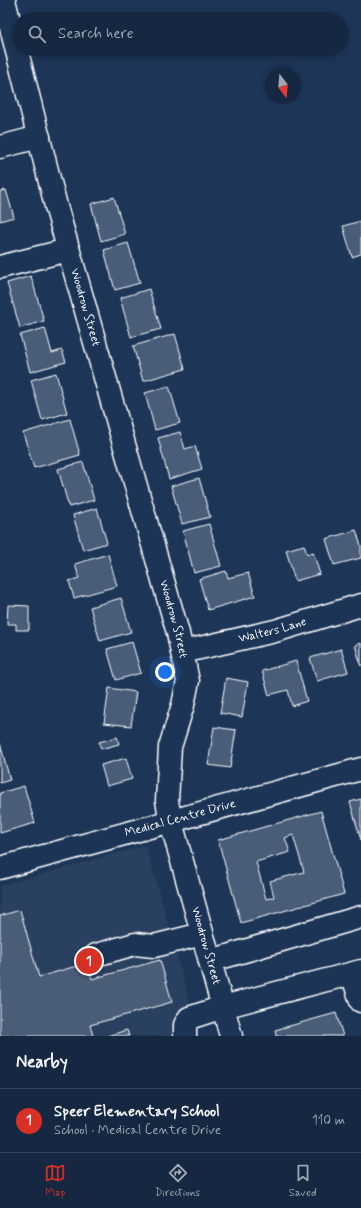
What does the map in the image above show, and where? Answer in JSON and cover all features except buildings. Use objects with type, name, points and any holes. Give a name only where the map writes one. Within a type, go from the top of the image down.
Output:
[{"type":"street","name":"Woodrow Street","points":[[4,0],[12,32]]},
{"type":"street","name":"Woodrow Street","points":[[18,56],[68,250],[178,633],[188,681],[183,705],[170,747],[167,801],[171,822],[231,1036]]},
{"type":"street","points":[[0,147],[38,137]]},
{"type":"street","points":[[0,267],[68,250]]},
{"type":"street","name":"Walters Lane","points":[[182,652],[276,630],[361,605]]},
{"type":"street","name":"Medical Centre Drive","points":[[0,868],[361,769]]},
{"type":"street","points":[[210,962],[361,917]]},
{"type":"street","points":[[96,955],[135,944],[154,946],[202,934]]},
{"type":"street","points":[[185,1036],[185,1025],[189,1018],[223,1007],[357,972],[361,1001]]},
{"type":"shaded area","points":[[146,845],[199,1036],[0,1036],[0,886]]},
{"type":"place","name":"Speer Elementary School","points":[[89,961]]}]
